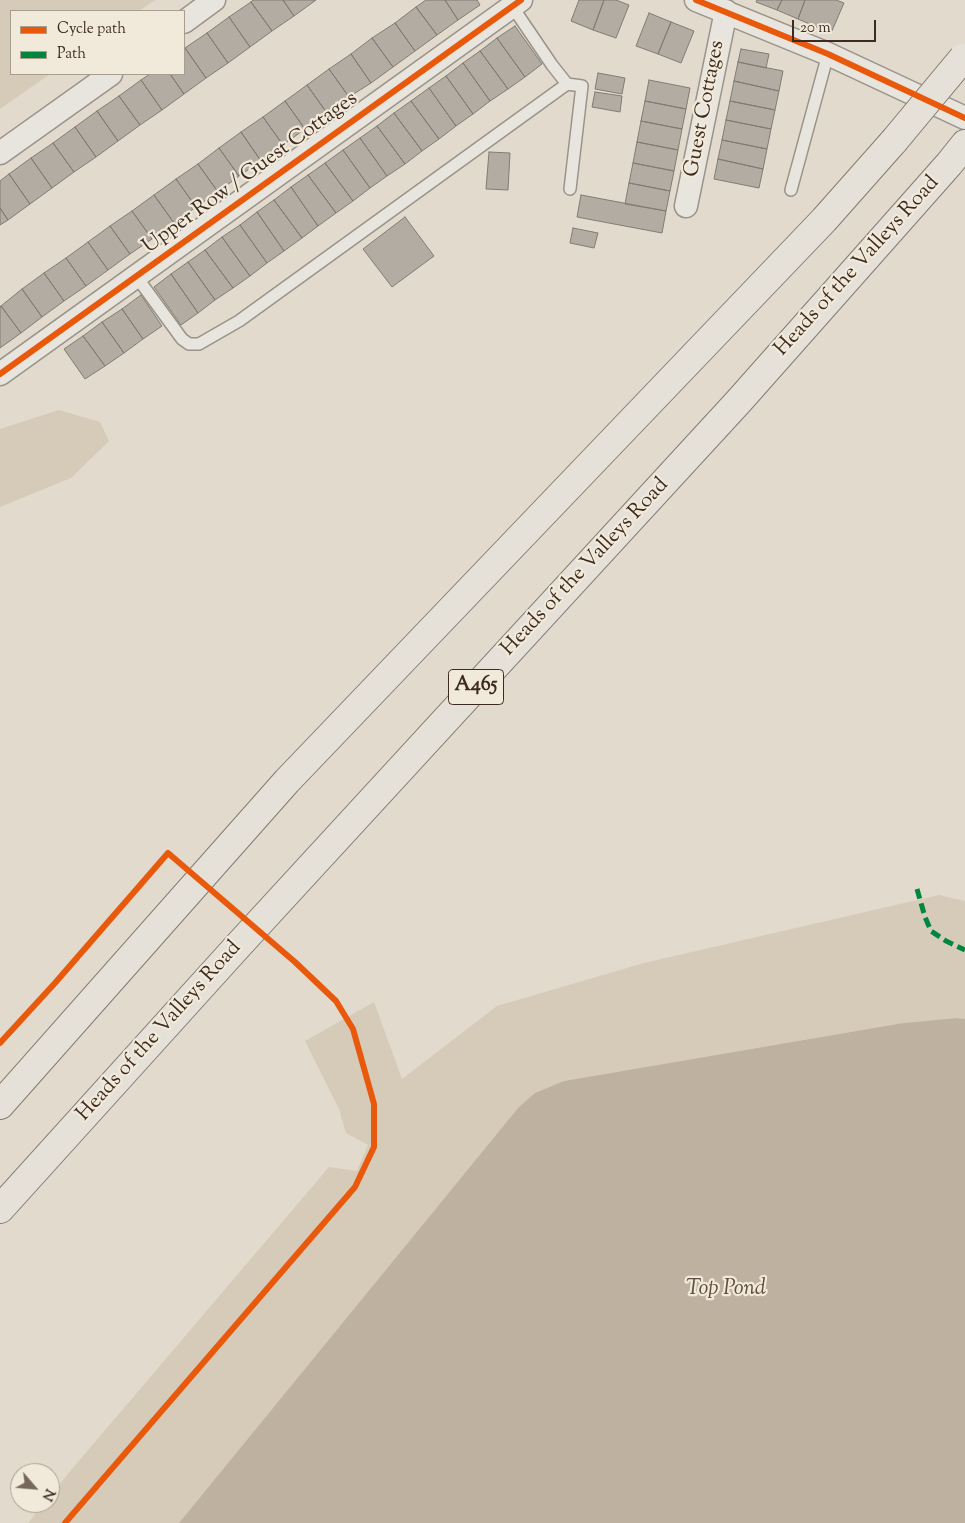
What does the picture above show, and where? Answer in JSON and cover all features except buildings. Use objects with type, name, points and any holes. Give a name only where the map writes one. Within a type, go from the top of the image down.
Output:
[{"type":"highway","points":[[0,1105],[287,781],[824,220],[894,141],[964,57]]},
{"type":"highway","name":"Heads of the Valleys Road","points":[[0,1209],[236,948],[739,401],[957,154]]},
{"type":"street","points":[[185,21],[214,0]]},
{"type":"street","points":[[696,0],[828,54],[965,118]]},
{"type":"street","name":"Upper Row / Guest Cottages","points":[[0,374],[516,3]]},
{"type":"street","name":"Guest Cottages","points":[[686,206],[726,11]]},
{"type":"street","points":[[0,153],[110,75]]},
{"type":"lane","points":[[516,3],[552,65],[567,84]]},
{"type":"lane","points":[[791,190],[828,54]]},
{"type":"lane","points":[[136,276],[182,339],[189,344],[199,344],[239,321],[567,84],[582,86],[570,189]]},
{"type":"shaded area","points":[[0,0],[155,0],[140,10],[10,10],[10,75],[49,75],[0,109]]},
{"type":"shaded area","points":[[59,410],[100,422],[109,441],[71,478],[0,507],[0,429]]},
{"type":"shaded area","points":[[939,895],[965,901],[965,1019],[957,1018],[903,1023],[564,1081],[518,1108],[179,1523],[28,1523],[36,1513],[60,1513],[60,1484],[329,1167],[357,1171],[368,1145],[346,1133],[339,1109],[305,1041],[374,1002],[402,1079],[497,1006],[644,963]]},
{"type":"water","name":"Top Pond","points":[[957,1018],[965,1019],[965,1523],[179,1523],[518,1108],[535,1093],[564,1081],[903,1023]]},
{"type":"marked path","points":[[917,889],[931,931],[965,950]]},
{"type":"cycle path","points":[[0,374],[521,0]]},
{"type":"cycle path","points":[[696,0],[828,54],[965,118]]},
{"type":"cycle path","points":[[0,1043],[168,853],[295,962],[336,1001],[353,1029],[374,1104],[374,1147],[355,1187],[65,1523]]}]
